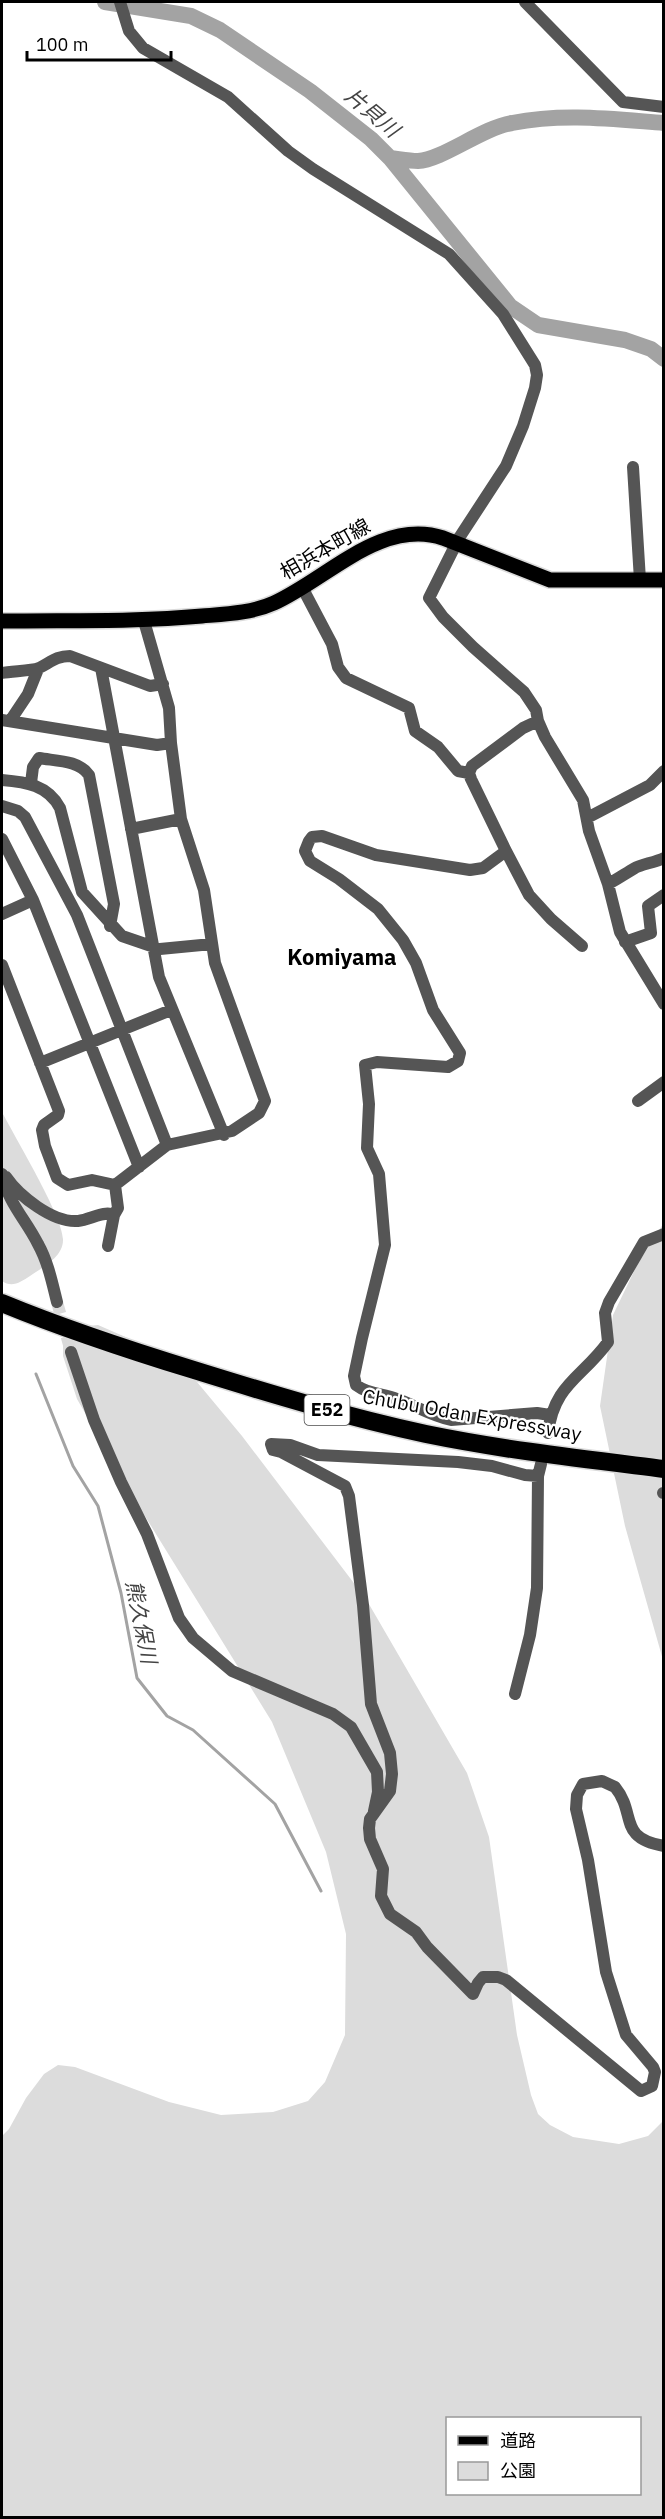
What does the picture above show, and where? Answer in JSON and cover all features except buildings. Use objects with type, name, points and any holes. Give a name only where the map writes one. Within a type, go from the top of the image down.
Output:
[{"type":"highway","name":"Chubu Odan Expressway","points":[[2,1303],[54,1324],[145,1355],[335,1413],[461,1440],[552,1455],[663,1468]]},
{"type":"main road","name":"相浜本町線","points":[[2,621],[144,621],[238,613],[273,603],[374,544],[392,536],[411,532],[425,533],[550,580],[663,580]]},
{"type":"street","points":[[525,2],[623,102],[663,107]]},
{"type":"street","points":[[121,7],[132,36],[144,48],[228,97],[288,151],[313,169],[449,254],[509,322],[535,364],[537,375],[535,388],[523,426],[506,466],[456,544],[429,598],[473,647],[524,692],[536,710],[545,737],[583,800],[589,831],[625,942],[663,1004]]},
{"type":"street","points":[[633,466],[640,580]]},
{"type":"street","points":[[302,587],[332,644],[338,667],[346,678],[408,708],[415,731],[438,747],[458,771],[469,773]]},
{"type":"street","points":[[2,965],[5,984],[59,1111],[58,1115],[44,1125],[42,1130],[45,1146],[57,1178],[68,1185],[92,1180],[115,1185],[167,1145],[224,1134],[260,1113],[264,1106],[265,1097],[214,963],[204,890],[182,819],[171,743],[169,708],[144,621]]},
{"type":"street","points":[[2,673],[38,669],[50,660],[70,656],[150,686],[163,684]]},
{"type":"street","points":[[101,668],[159,977],[224,1134]]},
{"type":"street","points":[[6,720],[28,694],[38,669]]},
{"type":"street","points":[[6,720],[157,745],[171,743]]},
{"type":"street","points":[[538,721],[524,728],[472,766],[469,773],[529,895],[551,919],[582,946]]},
{"type":"street","points":[[32,783],[33,767],[39,758],[76,764],[85,769],[89,775],[114,903],[110,926]]},
{"type":"street","points":[[587,818],[650,785],[663,771]]},
{"type":"street","points":[[2,780],[32,783],[55,798],[82,892],[110,926],[122,936],[153,948],[178,949],[212,944]]},
{"type":"street","points":[[2,806],[18,811],[25,817],[77,915],[167,1145]]},
{"type":"street","points":[[130,830],[182,819]]},
{"type":"street","points":[[506,851],[478,870],[376,855],[322,836],[309,840],[305,851],[310,861],[367,899],[403,940],[416,963],[433,1010],[460,1053],[458,1061],[448,1067],[377,1062],[365,1065],[369,1104],[367,1148],[379,1174],[385,1245],[354,1376],[356,1386],[364,1392],[396,1398],[439,1418],[452,1420],[537,1413],[550,1415]]},
{"type":"street","points":[[2,839],[33,900],[139,1167]]},
{"type":"street","points":[[608,884],[629,874],[634,868],[646,866],[663,858]]},
{"type":"street","points":[[625,942],[651,933],[648,906],[663,895]]},
{"type":"street","points":[[2,914],[33,900]]},
{"type":"street","points":[[40,1064],[171,1010]]},
{"type":"street","points":[[638,1101],[663,1083]]},
{"type":"street","points":[[2,1173],[14,1190],[24,1198],[60,1218],[75,1221],[109,1212],[114,1215]]},
{"type":"street","points":[[2,1173],[11,1203],[38,1244],[49,1269],[57,1302]]},
{"type":"street","points":[[108,1246],[114,1215],[118,1208],[115,1185]]},
{"type":"street","points":[[548,1433],[550,1415],[562,1392],[608,1342],[606,1307],[640,1247],[648,1239],[663,1234]]},
{"type":"street","points":[[71,1352],[94,1420],[147,1534],[179,1618],[193,1638],[232,1671],[333,1714],[351,1727],[377,1772],[376,1805],[370,1819],[370,1839],[383,1869],[381,1896],[390,1914],[416,1932],[427,1947],[473,1994],[483,1977],[498,1977],[506,1980],[641,2091],[652,2086],[655,2072],[626,2035],[606,1972],[588,1860],[576,1809],[577,1795],[583,1784],[602,1781],[615,1787],[634,1834],[663,1846]]},
{"type":"street","points":[[370,1819],[390,1791],[392,1774],[390,1753],[371,1704],[363,1605],[349,1496],[345,1486],[273,1450],[272,1444],[290,1445],[318,1455],[458,1462],[492,1466],[525,1475],[540,1470],[537,1588],[530,1635],[515,1694]]},
{"type":"green space","points":[[2,1112],[56,1214],[63,1240],[60,1252],[51,1261],[13,1284],[2,1281]]},
{"type":"green space","points":[[663,1224],[663,1660],[625,1526],[600,1406],[613,1315],[638,1263]]},
{"type":"green space","points":[[98,1325],[153,1349],[197,1382],[242,1436],[366,1599],[467,1773],[489,1837],[517,2035],[531,2095],[538,2114],[550,2125],[573,2137],[619,2144],[648,2136],[663,2121],[663,2517],[2,2518],[2,2136],[9,2129],[26,2098],[44,2074],[58,2065],[75,2067],[169,2102],[221,2115],[273,2112],[308,2101],[325,2082],[345,2035],[346,1934],[326,1852],[272,1722],[135,1500],[77,1399],[63,1356],[63,1345],[70,1330]]},
{"type":"waterway","points":[[105,2],[191,16],[220,30],[310,91],[371,139],[390,158],[510,306],[538,325],[625,340],[651,349],[664,359]]},
{"type":"waterway","name":"片貝川","points":[[147,8],[150,2]]},
{"type":"waterway","name":"片貝川","points":[[390,158],[415,161],[428,159],[500,126],[531,120],[587,118],[664,123]]},
{"type":"waterway","name":"熊久保川","points":[[36,1374],[73,1466],[98,1506],[121,1593],[137,1678],[167,1716],[193,1730],[275,1804],[321,1891]]},
{"type":"tunnel","points":[[57,1302],[71,1352]]},
{"type":"district","name":"Komiyama","points":[[342,957]]}]
